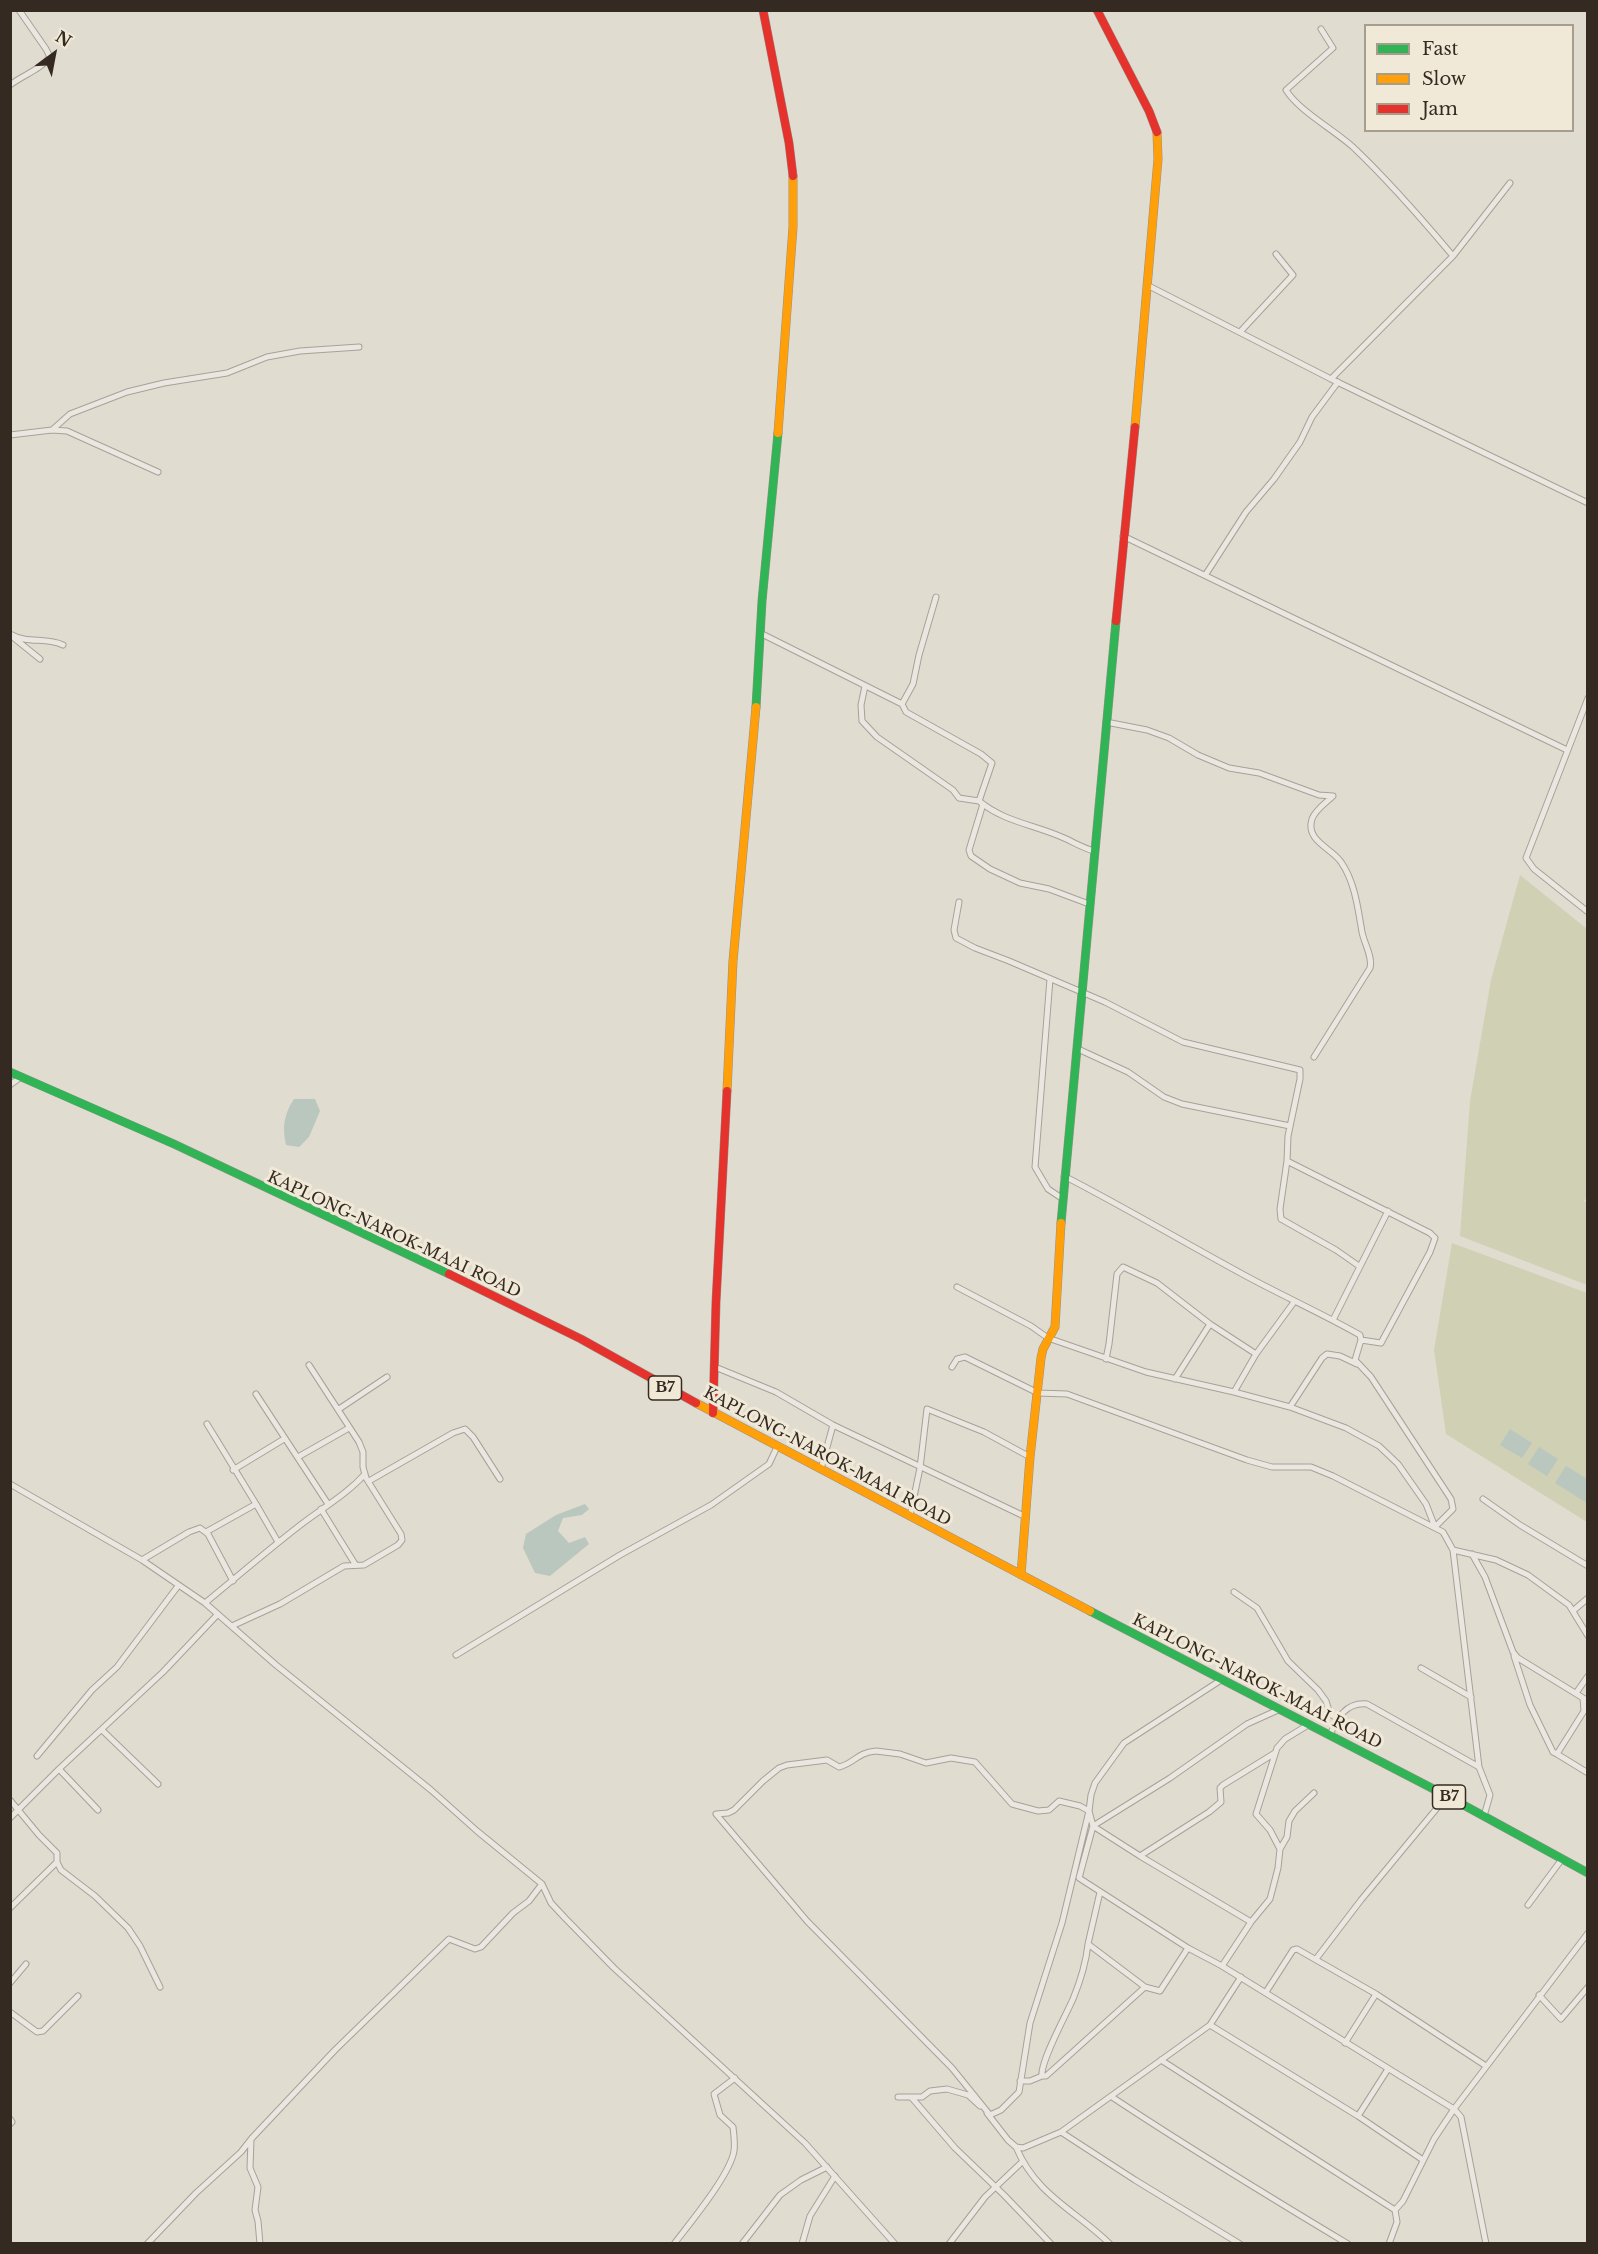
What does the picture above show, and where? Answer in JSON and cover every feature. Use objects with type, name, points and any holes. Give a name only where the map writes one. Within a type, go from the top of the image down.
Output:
[{"type":"main road","points":[[713,1413],[716,1302],[733,961],[755,736],[762,601],[772,509],[794,205],[794,182],[789,143],[763,10]]},
{"type":"main road","points":[[1021,1575],[1030,1457],[1041,1358],[1048,1338],[1055,1327],[1064,1176],[1078,1049],[1081,991],[1158,159],[1157,132],[1149,111],[1097,10]]},
{"type":"main road","name":"KAPLONG-NAROK-MAAI ROAD","points":[[10,1072],[174,1144],[402,1251],[580,1339],[777,1447],[1278,1710],[1447,1796],[1587,1873]]},
{"type":"street","points":[[10,85],[43,66],[50,57],[19,10]]},
{"type":"street","points":[[1321,28],[1333,48],[1286,90],[1303,108],[1336,132],[1393,186],[1454,256]]},
{"type":"street","points":[[1331,379],[1454,256],[1510,183]]},
{"type":"street","points":[[1240,332],[1293,275],[1276,254]]},
{"type":"street","points":[[1147,285],[1331,379],[1587,503]]},
{"type":"street","points":[[52,430],[70,414],[127,392],[192,377],[227,373],[267,357],[300,351],[359,347]]},
{"type":"street","points":[[1206,574],[1246,512],[1274,479],[1300,442],[1312,417],[1338,382]]},
{"type":"street","points":[[10,435],[52,430],[67,431],[158,472]]},
{"type":"street","points":[[1123,536],[1568,750]]},
{"type":"street","points":[[902,704],[913,684],[936,597]]},
{"type":"street","points":[[760,633],[902,704],[906,712],[981,754],[992,764],[969,850],[971,856],[990,869],[1020,883],[1049,889],[1089,904]]},
{"type":"street","points":[[11,635],[21,639],[57,642],[63,645]]},
{"type":"street","points":[[11,635],[40,659]]},
{"type":"street","points":[[866,686],[861,705],[862,721],[877,737],[953,790],[959,798],[981,802],[990,810],[1015,821],[1094,851]]},
{"type":"street","points":[[1587,698],[1526,858],[1534,868],[1587,912]]},
{"type":"street","points":[[1106,722],[1147,729],[1229,768],[1259,773],[1319,795],[1334,796],[1317,811],[1312,820],[1314,836],[1341,861],[1347,874],[1358,904],[1362,933],[1371,962],[1370,968],[1314,1057]]},
{"type":"street","points":[[959,902],[954,930],[956,938],[975,948],[1081,991],[1184,1042],[1300,1070],[1290,1126],[1280,1209],[1281,1219],[1336,1250],[1359,1266]]},
{"type":"street","points":[[1050,979],[1035,1167],[1048,1189],[1063,1199]]},
{"type":"street","points":[[1078,1049],[1128,1071],[1164,1097],[1290,1126]]},
{"type":"street","points":[[10,1085],[21,1077]]},
{"type":"street","points":[[1287,1161],[1388,1211],[1436,1238],[1381,1344],[1361,1340]]},
{"type":"street","points":[[1064,1176],[1294,1302],[1360,1335],[1361,1340],[1356,1350],[1357,1364]]},
{"type":"street","points":[[1333,1320],[1388,1211]]},
{"type":"street","points":[[1106,1359],[1117,1274],[1123,1267],[1157,1283],[1210,1324],[1256,1354]]},
{"type":"street","points":[[957,1287],[1031,1326],[1048,1338],[1106,1359],[1175,1379],[1290,1407],[1346,1428],[1387,1452],[1426,1503],[1435,1527]]},
{"type":"street","points":[[1234,1392],[1256,1354],[1294,1302]]},
{"type":"street","points":[[1175,1379],[1210,1324]]},
{"type":"street","points":[[1290,1407],[1322,1358],[1327,1354],[1340,1356],[1357,1364],[1371,1377],[1450,1499],[1453,1509],[1435,1527]]},
{"type":"street","points":[[952,1367],[957,1359],[965,1357],[1038,1393],[1067,1394],[1247,1460],[1272,1467],[1311,1467],[1443,1532],[1452,1550],[1479,1767],[1490,1795],[1484,1816]]},
{"type":"street","points":[[232,1626],[280,1604],[335,1570],[355,1564],[368,1564],[398,1545],[402,1539],[364,1474],[361,1447],[339,1408],[309,1365]]},
{"type":"street","points":[[715,1367],[776,1392],[833,1425],[1026,1517]]},
{"type":"street","points":[[339,1408],[387,1377]]},
{"type":"street","points":[[256,1394],[328,1504]]},
{"type":"street","points":[[910,1516],[920,1468],[927,1409],[984,1432],[1030,1457]]},
{"type":"street","points":[[207,1424],[278,1542]]},
{"type":"street","points":[[821,1469],[833,1425]]},
{"type":"street","points":[[298,1457],[349,1428]]},
{"type":"street","points":[[369,1481],[453,1433],[465,1429],[473,1437],[500,1479]]},
{"type":"street","points":[[233,1470],[284,1439]]},
{"type":"street","points":[[456,1655],[620,1555],[711,1505],[769,1464],[777,1447]]},
{"type":"street","points":[[205,1602],[278,1542],[341,1496],[364,1474]]},
{"type":"street","points":[[10,1484],[142,1560],[205,1602],[276,1665],[431,1790],[542,1884],[551,1903],[614,1968],[805,2143],[895,2244]]},
{"type":"street","points":[[1483,1499],[1520,1525],[1587,1566]]},
{"type":"street","points":[[206,1532],[255,1504]]},
{"type":"street","points":[[321,1509],[355,1564]]},
{"type":"street","points":[[142,1560],[200,1528],[206,1532],[233,1581]]},
{"type":"street","points":[[1452,1550],[1496,1560],[1527,1575],[1560,1597],[1574,1610],[1587,1636]]},
{"type":"street","points":[[1472,1554],[1485,1577],[1530,1705],[1553,1752],[1587,1773]]},
{"type":"street","points":[[38,1756],[92,1690],[117,1667],[178,1586]]},
{"type":"street","points":[[1234,1592],[1257,1608],[1288,1661],[1318,1690],[1326,1701],[1330,1714],[1337,1719]]},
{"type":"street","points":[[1574,1610],[1587,1598]]},
{"type":"street","points":[[10,1818],[58,1769],[163,1672],[218,1614]]},
{"type":"street","points":[[1513,1652],[1518,1658],[1585,1700],[1584,1711],[1557,1754]]},
{"type":"street","points":[[1421,1668],[1471,1697]]},
{"type":"street","points":[[1576,1693],[1587,1676]]},
{"type":"street","points":[[990,2115],[1001,2110],[1019,2092],[1030,2023],[1062,1923],[1095,1783],[1124,1743],[1221,1680]]},
{"type":"street","points":[[1330,1735],[1337,1719],[1353,1704],[1366,1704],[1479,1767]]},
{"type":"street","points":[[1093,1826],[1170,1778],[1247,1724],[1278,1710]]},
{"type":"street","points":[[1140,1856],[1221,1803],[1220,1788],[1223,1785],[1275,1752],[1285,1739],[1310,1725]]},
{"type":"street","points":[[102,1730],[158,1784]]},
{"type":"street","points":[[1089,1811],[1066,1801],[1059,1801],[1049,1810],[1038,1811],[1012,1804],[975,1762],[951,1758],[926,1763],[900,1754],[876,1751],[865,1752],[855,1757],[848,1765],[839,1767],[827,1760],[778,1768],[734,1809],[728,1813],[716,1814],[807,1921],[952,2068],[1008,2140],[1016,2147],[1022,2162],[1034,2179],[1051,2196],[1110,2244]]},
{"type":"street","points":[[1275,1752],[1256,1814],[1270,1830],[1280,1849]]},
{"type":"street","points":[[58,1769],[98,1810]]},
{"type":"street","points":[[1222,1966],[1251,1922],[1270,1899],[1280,1849],[1287,1837],[1289,1821],[1295,1810],[1314,1793]]},
{"type":"street","points":[[1316,1959],[1361,1900],[1447,1796]]},
{"type":"street","points":[[10,1800],[39,1835],[57,1852],[57,1862],[61,1870],[95,1896],[128,1928],[140,1946],[160,1987]]},
{"type":"street","points":[[1089,1811],[1093,1826],[1079,1878],[1188,1948],[1266,1992],[1454,2109],[1461,2117],[1486,2244]]},
{"type":"street","points":[[1093,1826],[1251,1922]]},
{"type":"street","points":[[1528,1905],[1562,1859]]},
{"type":"street","points":[[10,1908],[57,1862]]},
{"type":"street","points":[[147,2244],[196,2193],[241,2152],[335,2050],[449,1939],[475,1949],[481,1947],[513,1913],[529,1901],[542,1884]]},
{"type":"street","points":[[1042,2076],[1041,2071],[1074,1996],[1084,1967],[1100,1892]]},
{"type":"street","points":[[1389,2244],[1396,2222],[1395,2210],[1402,2201],[1434,2139],[1454,2109],[1587,1933]]},
{"type":"street","points":[[1088,1944],[1145,1987],[1155,1991],[1163,1989],[1188,1948]]},
{"type":"street","points":[[1266,1992],[1294,1949],[1316,1959],[1376,1994],[1486,2066]]},
{"type":"street","points":[[10,1983],[26,1964]]},
{"type":"street","points":[[1016,2147],[1023,2148],[1061,2132],[1210,2025],[1241,1977]]},
{"type":"street","points":[[1020,2081],[1030,2081],[1046,2076],[1145,1987]]},
{"type":"street","points":[[1539,1995],[1561,2019],[1587,1987]]},
{"type":"street","points":[[1345,2043],[1376,1994]]},
{"type":"street","points":[[10,2012],[37,2032],[44,2031],[78,1996]]},
{"type":"street","points":[[1210,2025],[1358,2116],[1423,2160]]},
{"type":"street","points":[[1161,2060],[1395,2210]]},
{"type":"street","points":[[1358,2116],[1388,2069]]},
{"type":"street","points":[[674,2244],[696,2217],[731,2162],[734,2151],[733,2127],[720,2115],[714,2094],[735,2078]]},
{"type":"street","points":[[898,2097],[922,2097],[930,2091],[947,2089],[968,2095],[990,2115]]},
{"type":"street","points":[[1112,2097],[1348,2244]]},
{"type":"street","points":[[912,2098],[955,2148],[1051,2244]]},
{"type":"street","points":[[10,2119],[12,2121],[10,2124]]},
{"type":"street","points":[[1061,2132],[1171,2203],[1240,2244]]},
{"type":"street","points":[[252,2138],[250,2168],[258,2187],[255,2210],[260,2244]]},
{"type":"street","points":[[949,2244],[985,2197],[1022,2162]]},
{"type":"street","points":[[741,2244],[780,2195],[801,2180],[827,2167]]},
{"type":"street","points":[[802,2244],[810,2217],[835,2176]]},
{"type":"green space","points":[[1520,875],[1587,929],[1588,1196],[1584,1201],[1588,1204],[1587,1285],[1460,1236],[1470,1101],[1491,980]]},
{"type":"green space","points":[[1452,1243],[1587,1293],[1587,1522],[1446,1434],[1434,1350]]},
{"type":"shaded area","points":[[294,1099],[315,1099],[320,1111],[309,1137],[299,1147],[286,1145],[285,1138],[286,1115]]},
{"type":"shaded area","points":[[1510,1429],[1532,1443],[1522,1458],[1500,1445]]},
{"type":"shaded area","points":[[1539,1447],[1558,1459],[1547,1476],[1528,1464]]},
{"type":"shaded area","points":[[1566,1466],[1587,1479],[1587,1503],[1555,1483]]},
{"type":"shaded area","points":[[585,1504],[589,1509],[582,1515],[563,1518],[558,1531],[569,1543],[585,1537],[589,1544],[550,1576],[535,1573],[523,1548],[526,1534],[556,1515]]},
{"type":"traffic: fast","points":[[756,707],[762,601],[778,433]]},
{"type":"traffic: fast","points":[[1061,1223],[1116,621]]},
{"type":"traffic: fast","points":[[10,1072],[174,1144],[449,1274]]},
{"type":"traffic: fast","points":[[1090,1611],[1447,1796],[1588,1873]]},
{"type":"traffic: slow","points":[[1135,427],[1158,159],[1157,132]]},
{"type":"traffic: slow","points":[[778,433],[793,227],[793,176]]},
{"type":"traffic: slow","points":[[727,1091],[733,961],[756,707]]},
{"type":"traffic: slow","points":[[1021,1575],[1030,1457],[1041,1358],[1043,1349],[1055,1327],[1061,1223]]},
{"type":"traffic: slow","points":[[696,1403],[1090,1611]]},
{"type":"traffic: jam","points":[[763,10],[789,143],[793,176]]},
{"type":"traffic: jam","points":[[1097,10],[1149,111],[1157,132]]},
{"type":"traffic: jam","points":[[1116,621],[1135,427]]},
{"type":"traffic: jam","points":[[713,1413],[716,1302],[727,1091]]},
{"type":"traffic: jam","points":[[449,1274],[581,1339],[696,1403]]}]
